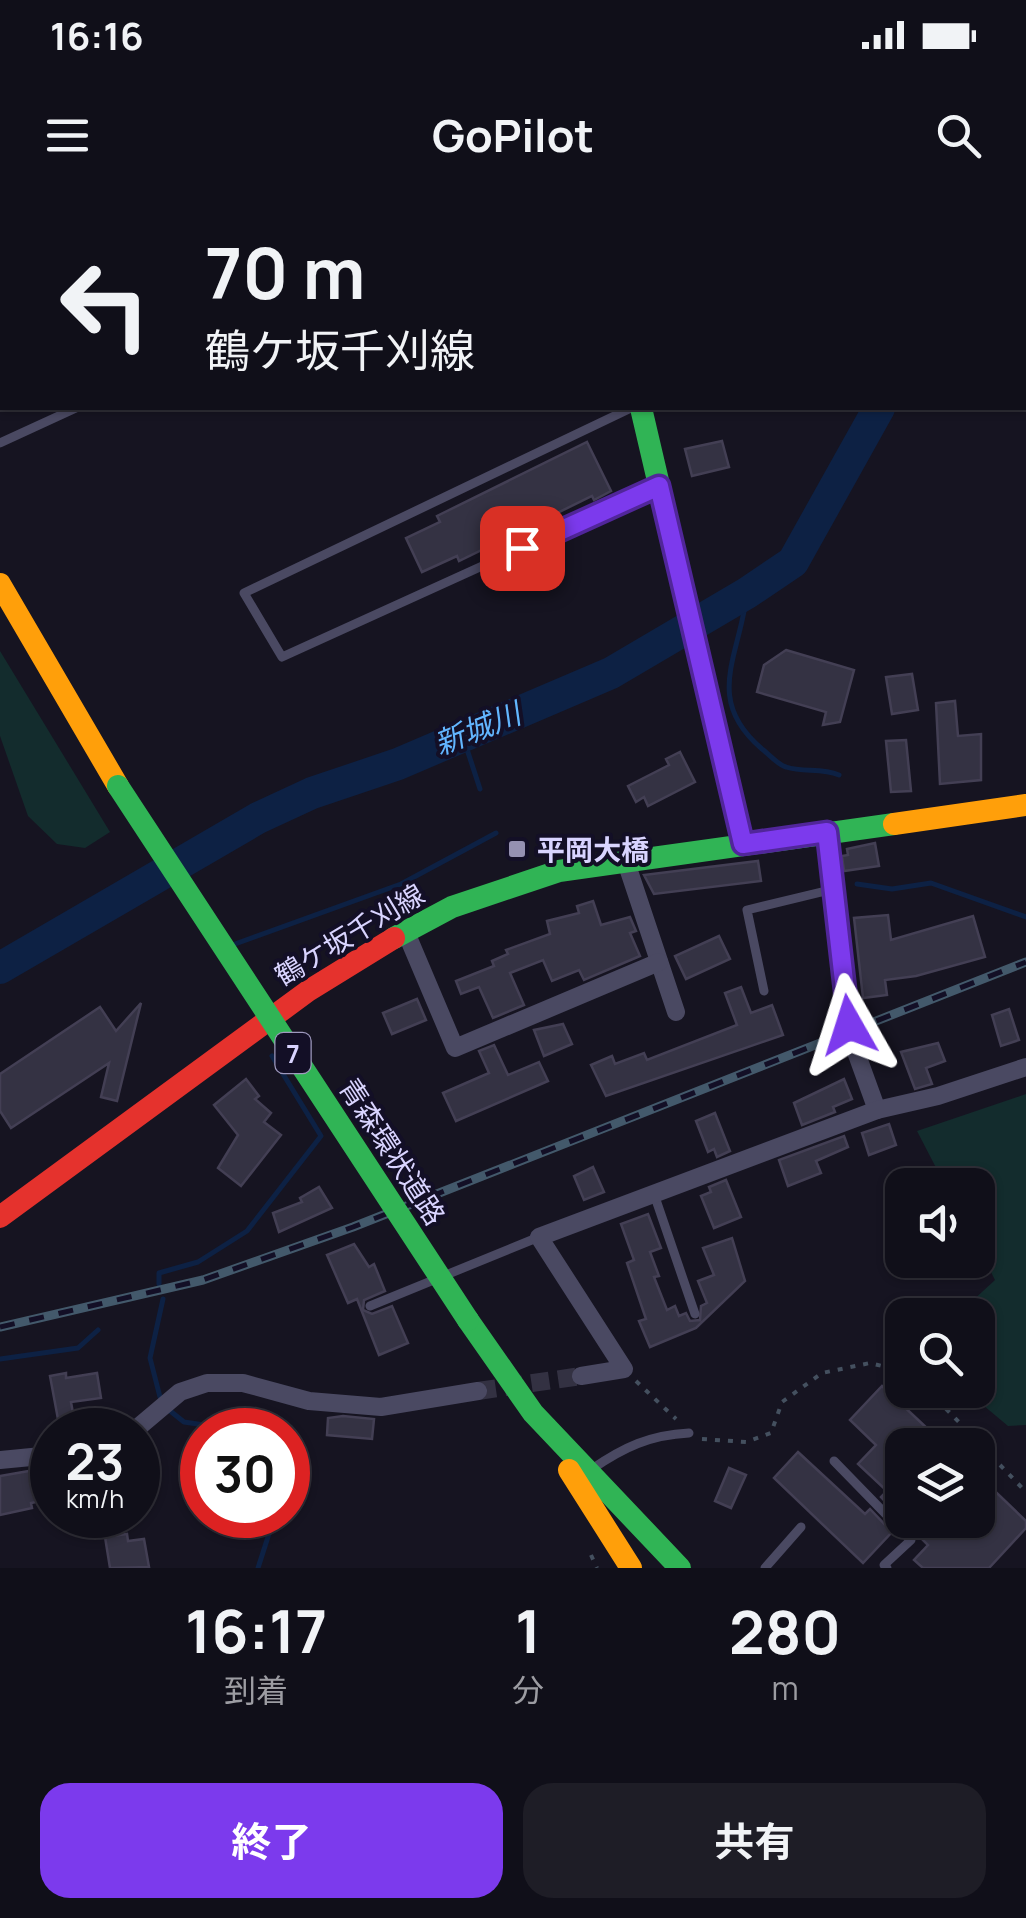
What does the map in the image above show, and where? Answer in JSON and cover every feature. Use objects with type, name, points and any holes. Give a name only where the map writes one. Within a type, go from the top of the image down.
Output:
[{"type":"main road","points":[[641,410],[743,844]]},
{"type":"main road","name":"青森環状道路","points":[[0,584],[118,786],[468,1320],[533,1414],[680,1568]]},
{"type":"main road","name":"鶴ケ坂千刈線","points":[[0,1217],[308,991],[405,930],[519,882],[625,859],[1026,805]]},
{"type":"main road","points":[[533,1414],[631,1568]]},
{"type":"street","points":[[827,832],[850,1033],[877,1110]]},
{"type":"street","points":[[625,859],[676,1012]]},
{"type":"street","points":[[405,930],[454,1048],[659,962]]},
{"type":"street","points":[[581,1376],[624,1369],[539,1237],[877,1110],[938,1096],[1026,1067]]},
{"type":"street","points":[[160,1409],[180,1392],[207,1383],[244,1383],[309,1401],[381,1407],[478,1392]]},
{"type":"street","points":[[0,1460],[30,1457]]},
{"type":"lane","points":[[0,442],[72,410]]},
{"type":"lane","points":[[627,410],[244,593],[282,657],[659,486]]},
{"type":"lane","points":[[764,991],[747,910],[834,890]]},
{"type":"lane","points":[[654,1193],[695,1314]]},
{"type":"lane","points":[[370,1306],[539,1237]]},
{"type":"lane","points":[[590,1470],[622,1448],[658,1434],[690,1433]]},
{"type":"lane","points":[[834,1461],[911,1540],[887,1568]]},
{"type":"lane","points":[[765,1568],[800,1527]]},
{"type":"path","points":[[624,1369],[696,1439],[746,1442],[772,1432],[782,1402],[822,1373],[870,1363],[885,1367]]},
{"type":"path","points":[[945,1408],[1026,1492]]},
{"type":"green space","points":[[0,651],[110,832],[85,848],[57,844],[28,816],[0,736]]},
{"type":"green space","points":[[1026,1094],[1026,1425],[1008,1426],[986,1408],[995,1408],[995,1298],[975,1298],[995,1280],[995,1168],[936,1168],[917,1131]]},
{"type":"building","points":[[722,441],[729,467],[692,476],[685,449]]},
{"type":"building","points":[[587,442],[611,491],[594,500],[592,496],[459,561],[457,556],[422,572],[406,538],[440,522],[437,516]]},
{"type":"building","points":[[786,650],[854,670],[840,722],[823,725],[826,712],[757,692],[764,665]]},
{"type":"building","points":[[912,674],[918,710],[892,714],[886,677]]},
{"type":"building","points":[[955,701],[958,736],[981,734],[981,780],[940,784],[936,703]]},
{"type":"building","points":[[906,740],[911,791],[891,792],[886,741]]},
{"type":"building","points":[[680,752],[695,782],[648,806],[644,797],[636,802],[628,786],[669,765],[666,759]]},
{"type":"building","points":[[875,843],[879,866],[844,871],[842,856],[848,855],[847,849]]},
{"type":"building","points":[[758,861],[761,881],[654,894],[644,875]]},
{"type":"building","points":[[593,901],[601,925],[630,917],[636,931],[630,933],[640,956],[584,980],[579,970],[552,981],[543,960],[510,973],[524,1005],[493,1018],[479,987],[461,994],[456,981],[494,966],[492,961],[508,954],[506,950],[550,934],[547,921],[579,913],[577,906]]},
{"type":"building","points":[[888,915],[891,940],[973,916],[985,957],[916,976],[885,980],[887,995],[863,998],[854,918]]},
{"type":"building","points":[[719,936],[730,959],[686,979],[675,956]]},
{"type":"building","points":[[741,987],[751,1013],[772,1005],[783,1035],[606,1096],[591,1065],[612,1056],[615,1064],[644,1053],[647,1060],[737,1025],[725,993]]},
{"type":"building","points":[[417,999],[426,1020],[392,1034],[383,1013]]},
{"type":"building","points":[[141,1003],[117,1101],[101,1097],[109,1063],[11,1128],[0,1111],[0,1074],[100,1007],[116,1031]]},
{"type":"building","points":[[1009,1009],[1019,1040],[1001,1046],[992,1015]]},
{"type":"building","points":[[563,1024],[572,1044],[544,1056],[534,1030]]},
{"type":"building","points":[[938,1043],[945,1061],[926,1068],[932,1084],[915,1089],[901,1052]]},
{"type":"building","points":[[494,1045],[508,1075],[539,1062],[548,1081],[456,1121],[443,1093],[489,1073],[479,1051]]},
{"type":"building","points":[[246,1079],[259,1096],[255,1099],[271,1113],[264,1122],[281,1135],[241,1186],[218,1168],[238,1135],[214,1105]]},
{"type":"building","points":[[844,1079],[852,1099],[833,1107],[835,1112],[802,1125],[794,1103]]},
{"type":"building","points":[[715,1113],[730,1151],[717,1157],[714,1149],[708,1152],[696,1121]]},
{"type":"building","points":[[889,1124],[896,1145],[869,1155],[862,1133]]},
{"type":"building","points":[[844,1136],[848,1147],[816,1161],[821,1173],[788,1186],[779,1160]]},
{"type":"building","points":[[593,1167],[604,1192],[584,1200],[574,1176]]},
{"type":"building","points":[[726,1180],[741,1217],[714,1228],[701,1196],[711,1192],[709,1187]]},
{"type":"building","points":[[319,1187],[332,1208],[279,1232],[273,1213],[302,1202],[300,1198]]},
{"type":"building","points":[[648,1214],[661,1248],[650,1252],[659,1276],[654,1277],[667,1310],[675,1306],[679,1316],[686,1313],[690,1321],[700,1320],[701,1306],[707,1303],[698,1281],[714,1275],[703,1248],[732,1238],[745,1281],[696,1328],[650,1347],[639,1321],[646,1319],[627,1263],[634,1260],[621,1224]]},
{"type":"building","points":[[354,1244],[369,1267],[374,1264],[385,1291],[364,1300],[363,1310],[372,1314],[392,1306],[408,1343],[379,1355],[357,1299],[348,1303],[327,1255]]},
{"type":"building","points":[[66,1373],[66,1378],[97,1373],[101,1398],[71,1402],[72,1408],[56,1408],[50,1376]]},
{"type":"building","points":[[882,1386],[885,1408],[905,1408],[927,1428],[885,1428],[885,1489],[858,1464],[876,1445],[850,1420]]},
{"type":"building","points":[[328,1418],[374,1419],[372,1439],[327,1435]]},
{"type":"building","points":[[798,1452],[865,1514],[870,1509],[885,1525],[886,1538],[863,1563],[774,1478]]},
{"type":"building","points":[[729,1468],[746,1475],[731,1508],[715,1501]]},
{"type":"building","points":[[29,1471],[30,1508],[0,1515],[0,1476]]},
{"type":"building","points":[[995,1491],[1026,1521],[1026,1528],[989,1568],[923,1568],[914,1560],[928,1545],[921,1538],[995,1538]]},
{"type":"building","points":[[105,1538],[144,1539],[149,1567],[110,1568]]},
{"type":"waterway","name":"新城川","points":[[0,968],[258,818],[312,793],[398,764],[611,673],[747,593],[793,562],[878,410]]},
{"type":"waterway","points":[[747,593],[730,676],[734,712],[744,731],[780,764],[839,775]]},
{"type":"waterway","points":[[463,737],[480,789]]},
{"type":"waterway","points":[[235,944],[401,884],[496,833]]},
{"type":"waterway","points":[[857,884],[892,889],[931,883],[1026,917]]},
{"type":"waterway","points":[[159,1284],[159,1273],[198,1262],[247,1231],[321,1136],[272,1056]]},
{"type":"waterway","points":[[160,1397],[150,1358],[163,1299]]},
{"type":"waterway","points":[[0,1359],[78,1348],[98,1330]]},
{"type":"waterway","points":[[169,1410],[180,1419]]},
{"type":"waterway","points":[[258,1568],[268,1538]]},
{"type":"tunnel","points":[[478,1391],[581,1376]]},
{"type":"railway","points":[[0,1327],[203,1280],[353,1227],[1026,962]]},
{"type":"traffic: fast","points":[[641,410],[743,844]]},
{"type":"traffic: fast","points":[[118,786],[468,1320]]},
{"type":"traffic: fast","points":[[394,938],[452,907],[559,871],[894,824]]},
{"type":"traffic: fast","points":[[468,1320],[533,1413],[680,1568]]},
{"type":"traffic: slow","points":[[0,584],[118,786]]},
{"type":"traffic: slow","points":[[894,824],[1026,805]]},
{"type":"traffic: slow","points":[[569,1470],[631,1568]]},
{"type":"traffic: jam","points":[[0,1217],[308,991],[394,938]]},
{"type":"place","name":"平岡大橋","points":[[517,849]]},
{"type":"route","points":[[522,548],[659,486],[743,844],[827,832],[849,1025]]}]
